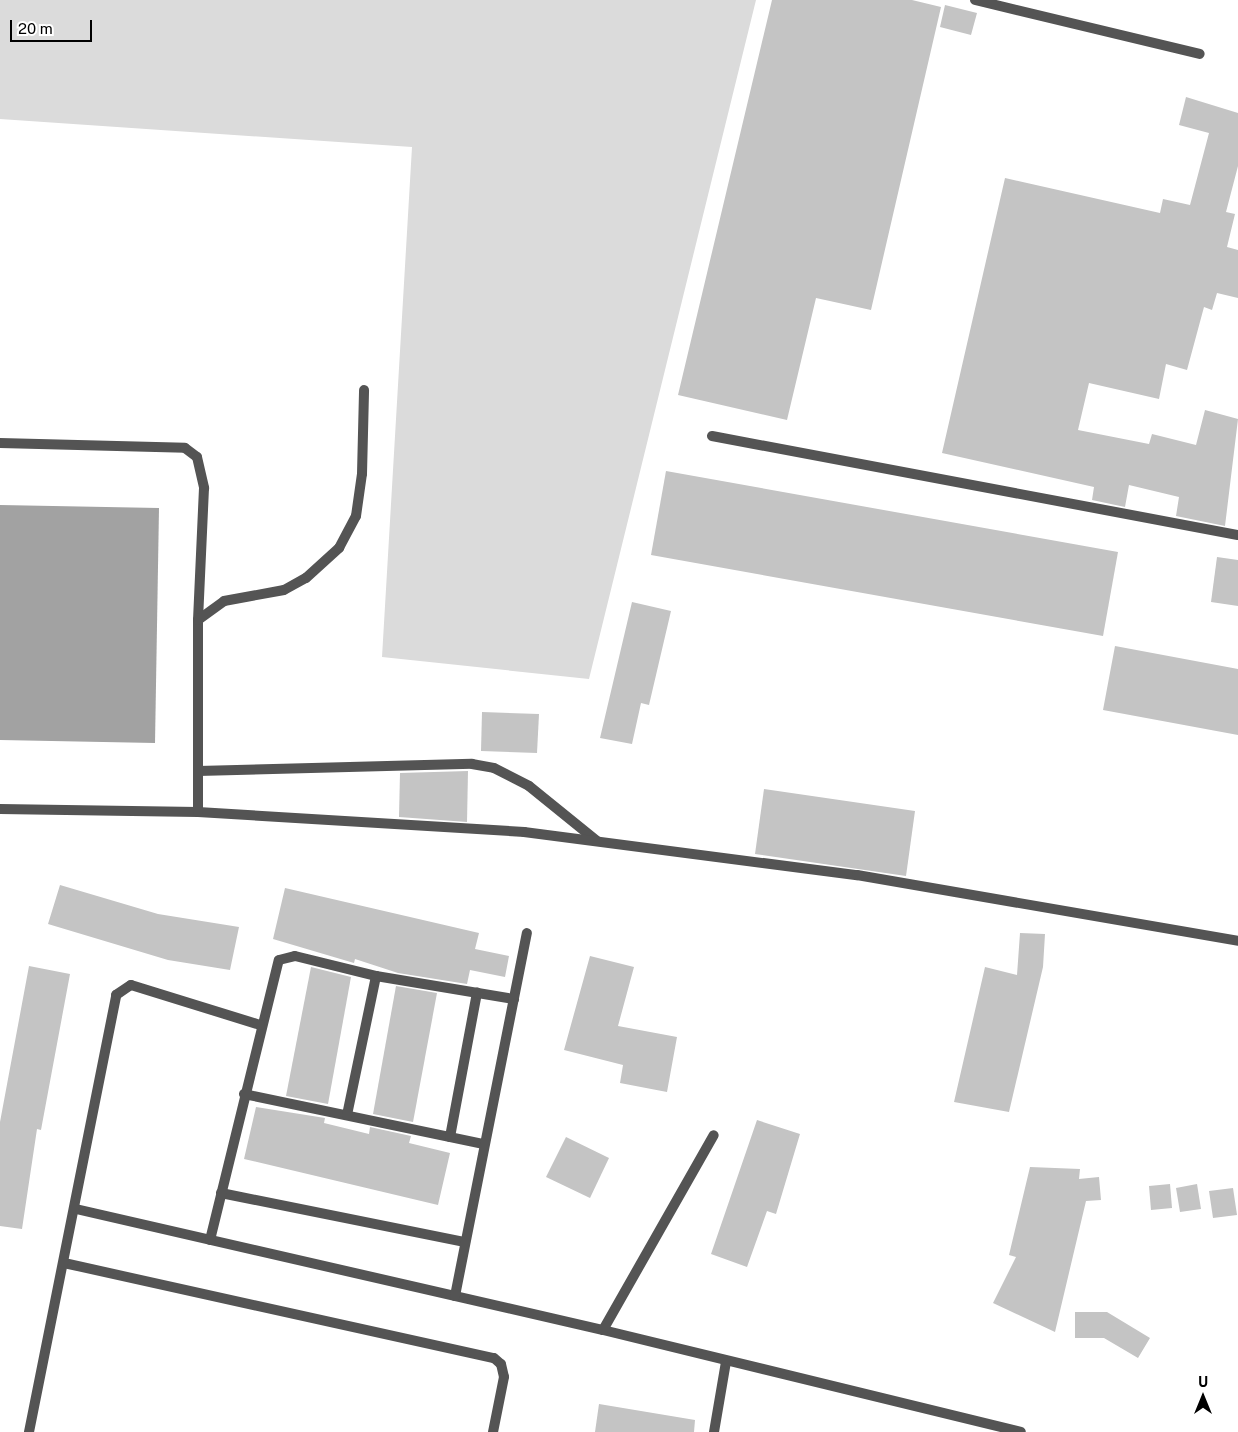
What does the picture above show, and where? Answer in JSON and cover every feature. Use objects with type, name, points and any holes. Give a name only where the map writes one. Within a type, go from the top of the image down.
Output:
[{"type":"street","points":[[975,0],[1200,54]]},
{"type":"street","points":[[198,620],[224,601],[284,590],[306,578],[339,548],[356,516],[362,474],[364,390]]},
{"type":"street","points":[[712,436],[1238,535]]},
{"type":"street","points":[[0,443],[185,448],[197,457],[204,488],[198,620],[198,812]]},
{"type":"street","points":[[198,771],[472,764],[494,768],[528,786],[598,842]]},
{"type":"street","points":[[0,809],[198,812],[524,832],[857,875],[1238,941]]},
{"type":"street","points":[[455,1296],[527,934]]},
{"type":"street","points":[[210,1240],[260,1025],[279,960],[286,956],[376,976],[514,999]]},
{"type":"street","points":[[348,1115],[376,976]]},
{"type":"street","points":[[29,1432],[76,1209],[116,996],[122,988],[131,985],[260,1025]]},
{"type":"street","points":[[450,1137],[477,993]]},
{"type":"street","points":[[244,1094],[484,1144]]},
{"type":"street","points":[[603,1330],[714,1135]]},
{"type":"street","points":[[222,1193],[465,1242]]},
{"type":"street","points":[[76,1209],[603,1330],[726,1362],[1021,1432]]},
{"type":"street","points":[[64,1263],[494,1358],[501,1364],[504,1377],[493,1432]]},
{"type":"street","points":[[714,1432],[726,1362]]},
{"type":"shaded area","points":[[0,0],[756,0],[589,679],[382,657],[412,147],[0,119]]},
{"type":"shaded area","points":[[0,505],[159,508],[155,743],[0,740]]},
{"type":"building","points":[[772,0],[912,0],[941,7],[871,310],[816,298],[787,420],[678,395]]},
{"type":"building","points":[[945,5],[977,13],[971,35],[940,27]]},
{"type":"building","points":[[1186,97],[1238,113],[1238,166],[1226,212],[1235,214],[1227,247],[1238,250],[1238,298],[1217,293],[1212,310],[1204,307],[1187,370],[1166,364],[1159,399],[1089,383],[1078,430],[1149,444],[1152,434],[1196,445],[1205,410],[1238,419],[1225,526],[1176,516],[1179,497],[1129,485],[1125,507],[1092,500],[1094,487],[942,453],[1005,178],[1160,213],[1163,199],[1190,205],[1209,133],[1179,125]]},
{"type":"building","points":[[666,471],[1118,552],[1103,636],[651,555]]},
{"type":"building","points":[[1217,557],[1238,560],[1238,606],[1211,602]]},
{"type":"building","points":[[632,602],[671,611],[649,705],[641,703],[632,744],[600,738]]},
{"type":"building","points":[[1115,646],[1238,669],[1238,735],[1103,710]]},
{"type":"building","points":[[482,712],[539,714],[537,753],[481,751]]},
{"type":"building","points":[[468,771],[467,822],[399,817],[400,773]]},
{"type":"building","points":[[764,789],[915,811],[906,876],[755,854]]},
{"type":"building","points":[[60,885],[158,914],[239,927],[230,970],[168,960],[48,924]]},
{"type":"building","points":[[285,888],[479,933],[475,949],[509,956],[505,977],[470,970],[467,984],[398,973],[355,959],[354,963],[273,939]]},
{"type":"building","points":[[1020,933],[1045,934],[1043,967],[1009,1112],[954,1102],[985,967],[1017,975]]},
{"type":"building","points":[[590,956],[634,967],[618,1026],[677,1037],[667,1092],[620,1083],[623,1065],[564,1050]]},
{"type":"building","points":[[29,966],[70,974],[41,1130],[37,1129],[22,1229],[0,1226],[0,1122]]},
{"type":"building","points":[[311,967],[351,977],[328,1104],[286,1096]]},
{"type":"building","points":[[396,986],[437,993],[413,1122],[373,1114]]},
{"type":"building","points":[[256,1107],[325,1118],[324,1123],[369,1134],[370,1127],[411,1136],[409,1143],[450,1153],[438,1205],[244,1159]]},
{"type":"building","points":[[757,1120],[800,1134],[776,1214],[767,1211],[747,1267],[711,1254]]},
{"type":"building","points":[[566,1137],[609,1158],[590,1198],[546,1177]]},
{"type":"building","points":[[1030,1167],[1080,1169],[1079,1179],[1099,1177],[1101,1200],[1086,1201],[1055,1332],[993,1303],[1016,1257],[1009,1255]]},
{"type":"building","points":[[1170,1184],[1172,1208],[1151,1210],[1149,1186]]},
{"type":"building","points":[[1197,1184],[1201,1209],[1180,1212],[1176,1188]]},
{"type":"building","points":[[1233,1188],[1237,1215],[1213,1218],[1209,1191]]},
{"type":"building","points":[[1075,1312],[1107,1312],[1150,1338],[1138,1358],[1104,1338],[1075,1338]]},
{"type":"building","points":[[599,1404],[695,1420],[694,1432],[595,1432]]}]
